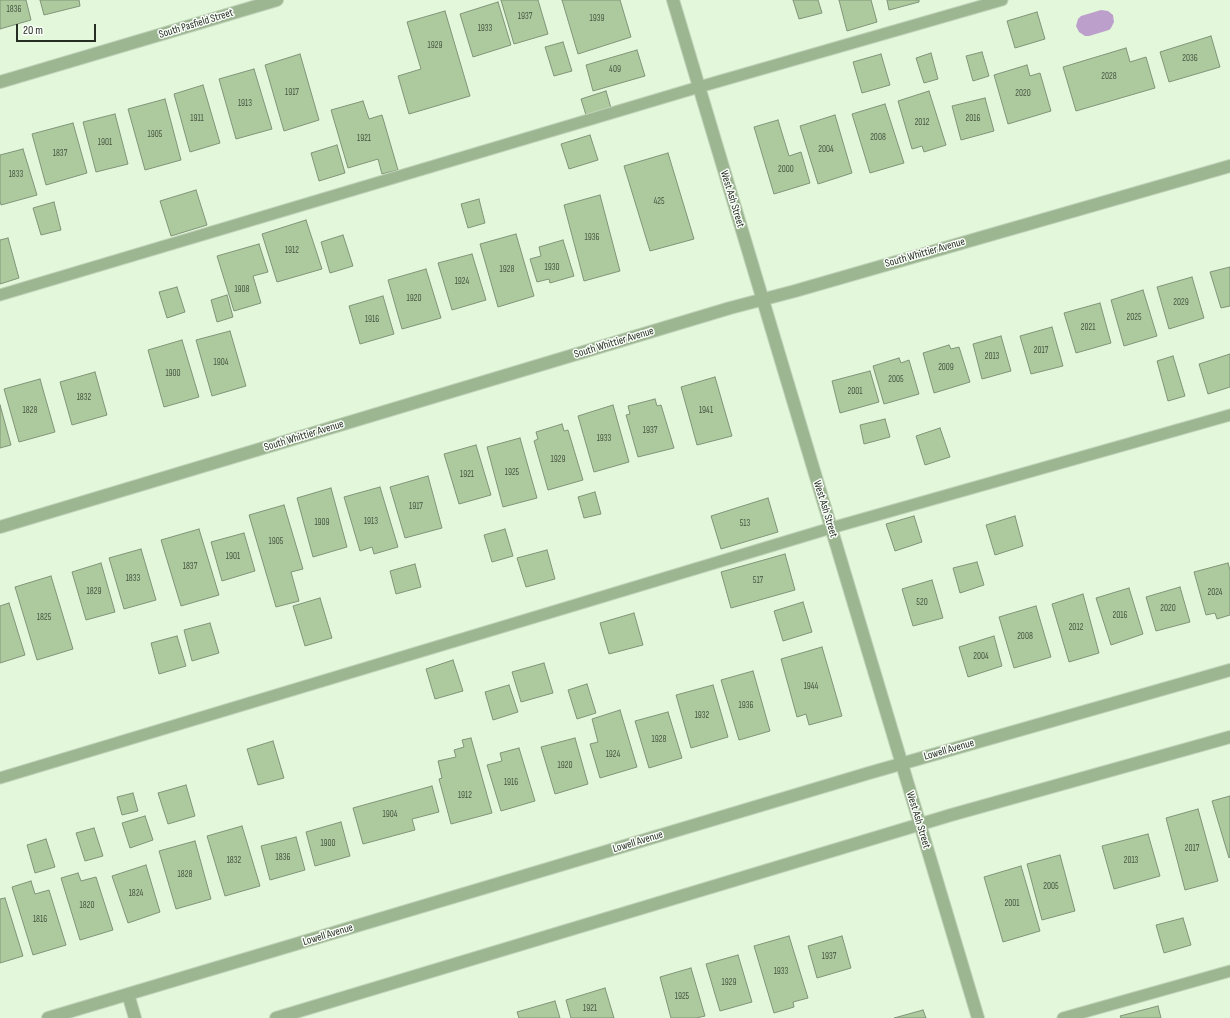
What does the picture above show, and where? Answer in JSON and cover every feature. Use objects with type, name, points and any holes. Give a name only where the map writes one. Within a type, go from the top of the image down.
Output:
[{"type":"street","name":"South Pasfield Street","points":[[0,82],[277,0]]},
{"type":"street","name":"West Ash Street","points":[[673,0],[978,1018]]},
{"type":"street","name":"South Whittier Avenue","points":[[0,526],[762,299],[795,291],[1230,166]]},
{"type":"street","name":"Lowell Avenue","points":[[48,1018],[901,763],[1230,670]]},
{"type":"street","points":[[276,1018],[919,824],[1230,737]]},
{"type":"street","points":[[128,994],[135,1018]]},
{"type":"lane","points":[[0,295],[699,87],[1002,0]]},
{"type":"lane","points":[[0,778],[831,528],[1230,415]]},
{"type":"lane","points":[[1063,1018],[1230,971]]},
{"type":"shaded area","points":[[1101,10],[1108,11],[1113,15],[1114,22],[1109,30],[1089,36],[1085,36],[1079,32],[1076,26],[1078,19],[1081,16]]},
{"type":"building","points":[[0,0],[26,0],[31,20],[0,29]]},
{"type":"building","points":[[40,0],[79,0],[80,6],[44,15]]},
{"type":"building","points":[[501,0],[538,0],[548,34],[514,44]]},
{"type":"building","points":[[562,0],[620,0],[631,37],[578,54]]},
{"type":"building","points":[[793,0],[818,0],[822,13],[799,19]]},
{"type":"building","points":[[839,0],[871,0],[877,22],[847,31]]},
{"type":"building","points":[[887,0],[919,0],[919,2],[889,10]]},
{"type":"building","points":[[498,2],[511,45],[473,57],[460,14]]},
{"type":"building","points":[[445,11],[470,96],[409,114],[398,76],[421,69],[407,22]]},
{"type":"building","points":[[1037,12],[1045,39],[1015,48],[1007,21]]},
{"type":"building","points":[[1211,36],[1220,67],[1169,82],[1160,52]]},
{"type":"building","points":[[563,42],[572,71],[554,76],[545,47]]},
{"type":"building","points":[[1126,48],[1130,62],[1146,57],[1155,88],[1076,111],[1063,67]]},
{"type":"building","points":[[637,50],[645,76],[593,91],[586,65]]},
{"type":"building","points":[[982,52],[989,76],[973,81],[966,56]]},
{"type":"building","points":[[931,53],[938,79],[924,83],[916,58]]},
{"type":"building","points":[[300,54],[319,120],[284,131],[265,65]]},
{"type":"building","points":[[881,54],[890,85],[862,93],[853,62]]},
{"type":"building","points":[[1027,65],[1030,76],[1040,73],[1051,111],[1008,124],[994,75]]},
{"type":"building","points":[[254,69],[272,129],[236,139],[219,79]]},
{"type":"building","points":[[203,85],[220,143],[190,152],[174,94]]},
{"type":"building","points":[[606,91],[611,108],[586,115],[581,99]]},
{"type":"building","points":[[929,91],[946,145],[924,152],[922,146],[912,149],[898,101]]},
{"type":"building","points":[[985,98],[994,131],[961,140],[952,106]]},
{"type":"building","points":[[165,99],[181,160],[145,170],[128,109]]},
{"type":"building","points":[[363,101],[369,119],[382,115],[398,170],[382,174],[378,159],[348,168],[331,110]]},
{"type":"building","points":[[885,104],[904,163],[870,173],[852,114]]},
{"type":"building","points":[[115,114],[128,164],[96,172],[83,122]]},
{"type":"building","points":[[835,115],[852,173],[818,184],[800,126]]},
{"type":"building","points":[[778,120],[789,156],[801,152],[810,183],[774,194],[754,127]]},
{"type":"building","points":[[73,123],[87,173],[46,185],[32,134]]},
{"type":"building","points":[[590,135],[598,160],[569,169],[561,144]]},
{"type":"building","points":[[337,145],[345,173],[319,181],[311,153]]},
{"type":"building","points":[[23,149],[37,195],[1,205],[0,155]]},
{"type":"building","points":[[668,153],[694,239],[650,251],[624,166]]},
{"type":"building","points":[[196,190],[207,225],[171,236],[160,201]]},
{"type":"building","points":[[600,195],[620,271],[584,281],[564,205]]},
{"type":"building","points":[[479,199],[485,223],[468,228],[461,204]]},
{"type":"building","points":[[54,202],[61,230],[41,235],[33,208]]},
{"type":"building","points":[[306,220],[322,269],[277,282],[262,234]]},
{"type":"building","points":[[516,234],[534,296],[498,307],[480,244]]},
{"type":"building","points":[[343,235],[353,266],[330,273],[321,242]]},
{"type":"building","points":[[8,238],[19,278],[0,284],[0,240]]},
{"type":"building","points":[[563,240],[574,276],[550,283],[549,279],[537,282],[530,259],[541,256],[539,247]]},
{"type":"building","points":[[259,244],[268,272],[253,276],[261,303],[234,311],[217,256]]},
{"type":"building","points":[[472,254],[486,300],[452,310],[438,263]]},
{"type":"building","points":[[1230,267],[1230,306],[1221,308],[1210,272]]},
{"type":"building","points":[[426,269],[441,318],[402,329],[388,280]]},
{"type":"building","points":[[1192,277],[1204,318],[1169,329],[1157,287]]},
{"type":"building","points":[[177,287],[185,312],[167,318],[159,292]]},
{"type":"building","points":[[1143,290],[1157,336],[1124,346],[1111,300]]},
{"type":"building","points":[[227,295],[233,317],[217,322],[211,300]]},
{"type":"building","points":[[383,296],[394,334],[360,344],[349,306]]},
{"type":"building","points":[[1100,303],[1111,343],[1076,353],[1064,313]]},
{"type":"building","points":[[1052,327],[1063,366],[1031,374],[1020,336]]},
{"type":"building","points":[[230,331],[246,386],[212,396],[196,340]]},
{"type":"building","points":[[1001,336],[1011,371],[982,379],[973,344]]},
{"type":"building","points":[[182,340],[199,397],[164,407],[148,350]]},
{"type":"building","points":[[949,345],[951,349],[959,347],[970,382],[934,393],[923,353]]},
{"type":"building","points":[[1230,354],[1230,387],[1208,394],[1199,364]]},
{"type":"building","points":[[1173,356],[1185,396],[1168,401],[1157,361]]},
{"type":"building","points":[[899,358],[901,363],[909,360],[919,394],[884,404],[873,366]]},
{"type":"building","points":[[870,371],[879,402],[840,413],[832,381]]},
{"type":"building","points":[[95,372],[107,415],[72,425],[60,382]]},
{"type":"building","points":[[715,377],[732,436],[697,445],[681,387]]},
{"type":"building","points":[[40,379],[55,432],[19,442],[4,389]]},
{"type":"building","points":[[655,399],[657,406],[661,405],[674,448],[638,457],[626,415],[630,414],[628,406]]},
{"type":"building","points":[[0,405],[11,445],[0,448]]},
{"type":"building","points":[[613,405],[629,462],[594,472],[578,416]]},
{"type":"building","points":[[885,419],[890,437],[864,444],[860,425]]},
{"type":"building","points":[[562,424],[564,431],[568,430],[583,480],[548,490],[534,441],[538,439],[536,432]]},
{"type":"building","points":[[940,428],[950,457],[925,465],[916,436]]},
{"type":"building","points":[[520,438],[537,498],[503,507],[487,447]]},
{"type":"building","points":[[476,445],[491,495],[459,504],[444,454]]},
{"type":"building","points":[[428,476],[442,528],[405,538],[390,487]]},
{"type":"building","points":[[380,487],[398,547],[374,554],[372,547],[360,551],[344,497]]},
{"type":"building","points":[[331,488],[347,547],[313,557],[297,498]]},
{"type":"building","points":[[595,492],[601,514],[584,518],[578,497]]},
{"type":"building","points":[[768,498],[778,532],[721,549],[711,516]]},
{"type":"building","points":[[284,505],[303,569],[291,572],[299,601],[276,607],[249,515]]},
{"type":"building","points":[[914,516],[922,542],[895,551],[886,524]]},
{"type":"building","points":[[1015,516],[1023,546],[995,555],[986,525]]},
{"type":"building","points":[[199,529],[219,595],[181,606],[161,540]]},
{"type":"building","points":[[505,529],[513,556],[492,562],[484,535]]},
{"type":"building","points":[[244,533],[255,571],[222,581],[211,542]]},
{"type":"building","points":[[141,549],[156,600],[124,609],[109,558]]},
{"type":"building","points":[[547,550],[555,579],[526,587],[517,558]]},
{"type":"building","points":[[785,554],[795,590],[731,608],[721,572]]},
{"type":"building","points":[[977,562],[984,585],[960,593],[953,568]]},
{"type":"building","points":[[101,563],[115,612],[86,620],[72,572]]},
{"type":"building","points":[[1228,563],[1230,570],[1230,615],[1217,619],[1215,613],[1206,615],[1194,572]]},
{"type":"building","points":[[415,564],[421,587],[396,594],[390,571]]},
{"type":"building","points":[[51,576],[73,649],[37,660],[15,587]]},
{"type":"building","points":[[932,580],[943,618],[913,626],[902,589]]},
{"type":"building","points":[[1180,587],[1190,622],[1156,631],[1146,597]]},
{"type":"building","points":[[1129,588],[1143,634],[1111,645],[1096,598]]},
{"type":"building","points":[[1083,594],[1099,653],[1069,662],[1052,604]]},
{"type":"building","points":[[320,598],[332,638],[305,646],[293,606]]},
{"type":"building","points":[[803,602],[812,632],[783,641],[774,611]]},
{"type":"building","points":[[9,603],[25,655],[0,663],[0,606]]},
{"type":"building","points":[[1036,606],[1051,657],[1014,668],[999,617]]},
{"type":"building","points":[[634,613],[643,645],[609,654],[600,623]]},
{"type":"building","points":[[210,623],[219,653],[192,661],[184,630]]},
{"type":"building","points":[[177,636],[186,666],[159,674],[151,643]]},
{"type":"building","points":[[994,636],[1002,666],[968,677],[959,647]]},
{"type":"building","points":[[822,647],[842,716],[809,725],[806,714],[797,717],[781,659]]},
{"type":"building","points":[[453,660],[463,691],[435,699],[426,669]]},
{"type":"building","points":[[544,663],[553,693],[521,702],[512,672]]},
{"type":"building","points":[[753,671],[770,731],[739,740],[721,680]]},
{"type":"building","points":[[587,684],[596,713],[577,719],[568,690]]},
{"type":"building","points":[[509,685],[518,712],[493,720],[485,692]]},
{"type":"building","points":[[713,685],[728,737],[691,748],[676,695]]},
{"type":"building","points":[[620,710],[637,767],[600,778],[590,744],[598,742],[592,719]]},
{"type":"building","points":[[668,712],[682,758],[649,768],[635,721]]},
{"type":"building","points":[[471,738],[492,813],[451,824],[439,779],[442,778],[438,761],[456,757],[454,750],[464,747],[462,740]]},
{"type":"building","points":[[575,738],[588,784],[555,794],[541,747]]},
{"type":"building","points":[[273,741],[284,778],[258,785],[247,749]]},
{"type":"building","points":[[519,748],[535,801],[501,811],[487,765],[502,761],[500,753]]},
{"type":"building","points":[[186,785],[195,816],[168,824],[158,793]]},
{"type":"building","points":[[432,786],[439,812],[412,819],[415,830],[363,844],[353,808]]},
{"type":"building","points":[[133,793],[138,811],[122,815],[117,797]]},
{"type":"building","points":[[1230,796],[1230,857],[1229,858],[1212,801]]},
{"type":"building","points":[[1198,809],[1218,881],[1185,890],[1166,818]]},
{"type":"building","points":[[145,816],[153,840],[130,848],[122,823]]},
{"type":"building","points":[[341,822],[350,856],[315,866],[306,832]]},
{"type":"building","points":[[242,826],[260,886],[225,896],[207,836]]},
{"type":"building","points":[[94,828],[103,856],[85,861],[76,833]]},
{"type":"building","points":[[1148,834],[1160,876],[1114,889],[1102,846]]},
{"type":"building","points":[[296,837],[305,870],[270,880],[261,846]]},
{"type":"building","points":[[46,839],[55,867],[35,873],[27,845]]},
{"type":"building","points":[[195,841],[211,899],[176,909],[159,851]]},
{"type":"building","points":[[1060,855],[1075,911],[1042,920],[1027,864]]},
{"type":"building","points":[[146,865],[160,912],[128,923],[112,876]]},
{"type":"building","points":[[1021,866],[1040,931],[1003,942],[984,877]]},
{"type":"building","points":[[78,873],[81,881],[96,877],[113,930],[80,940],[61,878]]},
{"type":"building","points":[[31,881],[35,894],[49,890],[66,945],[33,955],[12,887]]},
{"type":"building","points":[[5,898],[23,956],[0,963],[0,899]]},
{"type":"building","points":[[1183,918],[1191,945],[1164,953],[1156,925]]},
{"type":"building","points":[[789,936],[808,998],[793,1002],[794,1007],[774,1013],[754,946]]},
{"type":"building","points":[[842,936],[851,968],[817,978],[808,946]]},
{"type":"building","points":[[738,955],[752,1002],[720,1011],[706,964]]},
{"type":"building","points":[[691,968],[705,1016],[696,1018],[671,1018],[660,977]]},
{"type":"building","points":[[605,988],[614,1018],[571,1018],[566,1000]]},
{"type":"building","points":[[555,1001],[560,1018],[519,1018],[517,1012]]},
{"type":"building","points":[[1158,1006],[1161,1018],[1121,1018],[1120,1016]]},
{"type":"building","points":[[923,1010],[926,1018],[894,1018]]}]
